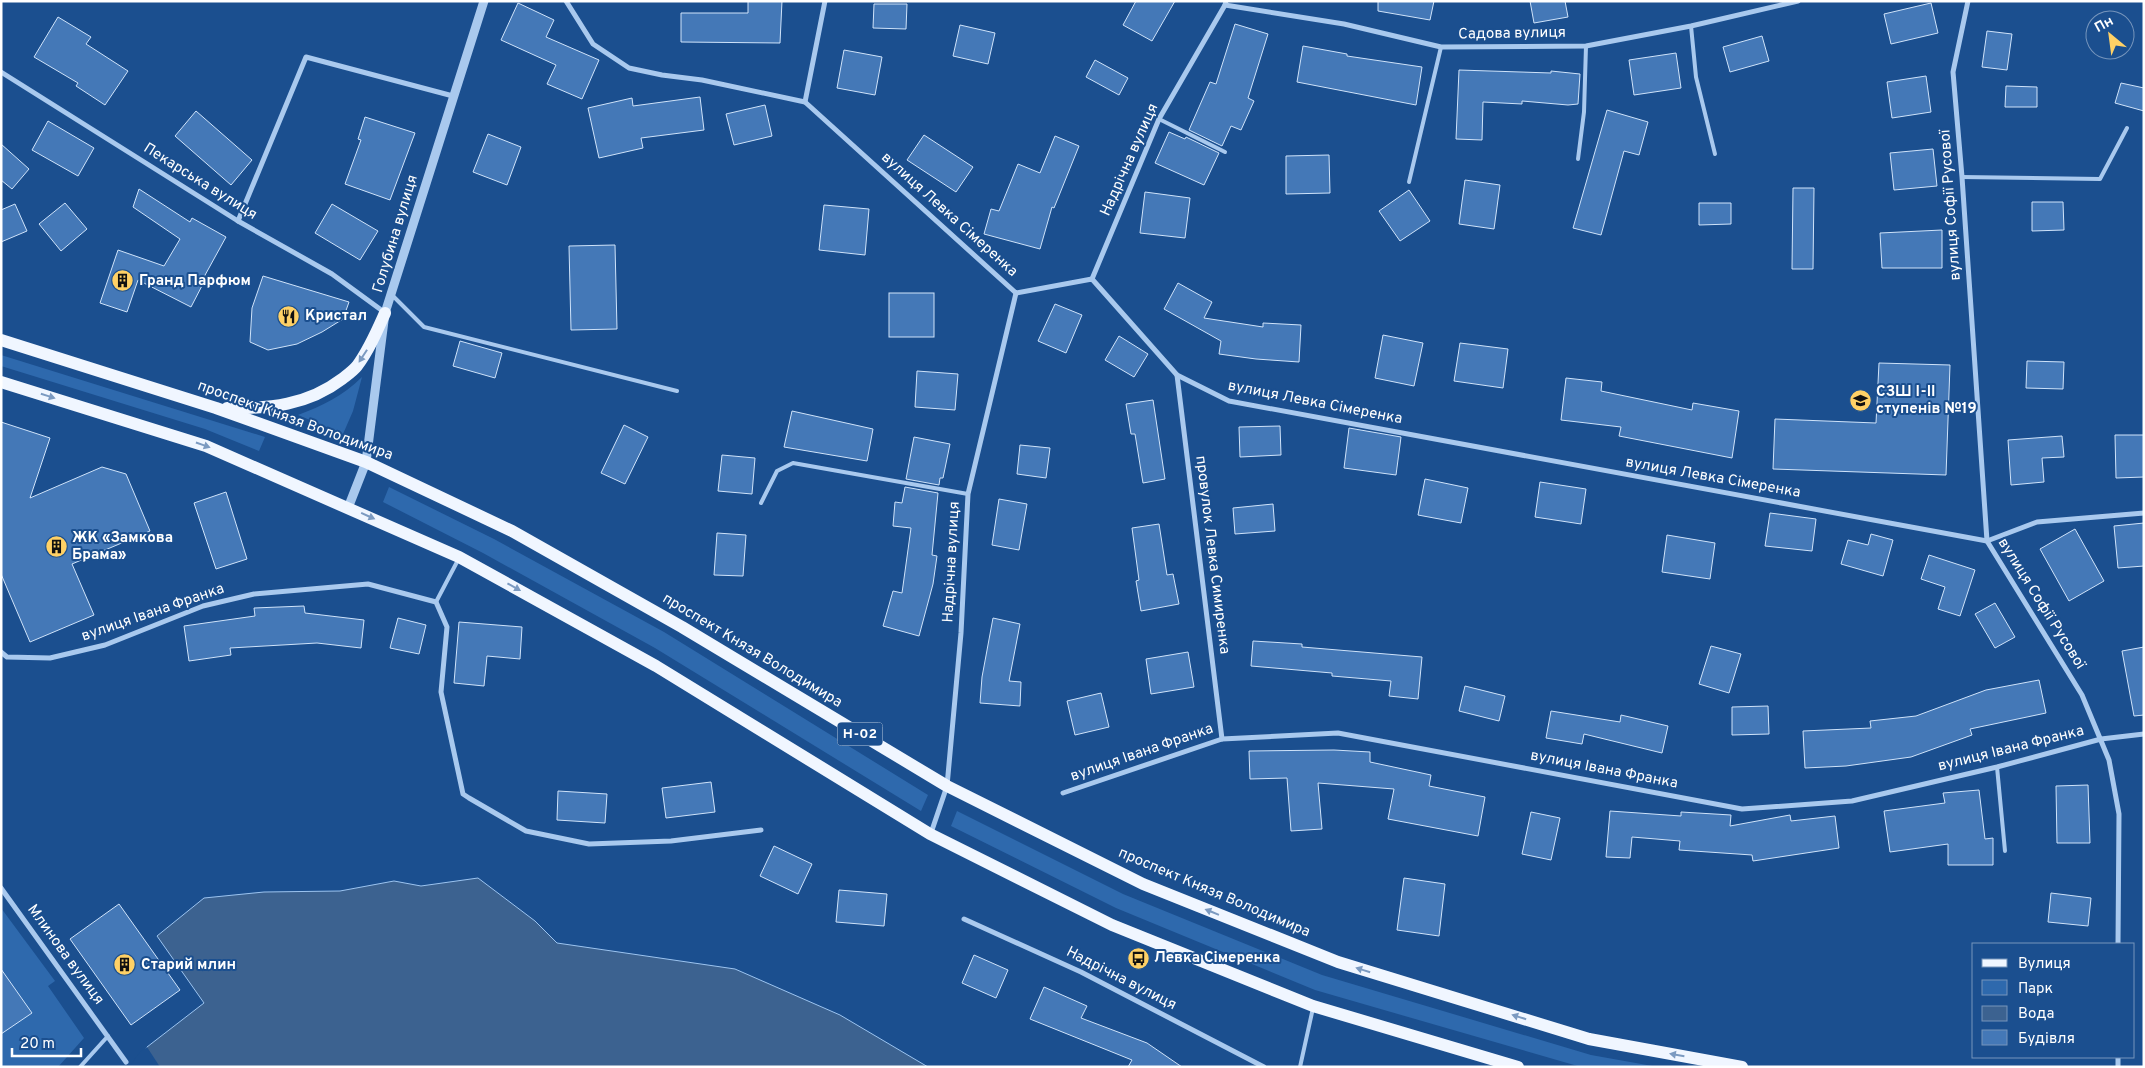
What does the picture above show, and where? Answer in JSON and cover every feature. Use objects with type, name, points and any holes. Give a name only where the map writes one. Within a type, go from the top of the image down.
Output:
[{"type":"main road","points":[[216,408],[257,409],[296,403],[329,389],[356,368],[372,342],[385,313]]},
{"type":"main road","name":"проспект Князя Володимира","points":[[1,340],[216,408],[366,462],[529,541],[682,627],[947,786],[1143,884],[1338,962],[1589,1039],[1742,1067]]},
{"type":"main road","points":[[1,382],[206,446],[460,557],[656,666],[930,834],[1112,925],[1313,1006],[1518,1067]]},
{"type":"street","name":"Голубина вулиця","points":[[348,508],[366,462],[385,313],[484,1]]},
{"type":"street","points":[[566,1],[593,44],[629,68],[662,76],[702,80],[805,102],[825,1]]},
{"type":"street","name":"Садова вулиця","points":[[1225,3],[1344,24],[1441,47],[1586,46],[1691,26],[1798,1]]},
{"type":"street","name":"вулиця Софії Русової","points":[[1968,1],[1953,72],[1987,541],[2082,695],[2110,760],[2119,814],[2118,943]]},
{"type":"street","name":"Надрічна вулиця","points":[[1092,279],[1159,119],[1225,3]]},
{"type":"street","points":[[238,221],[306,57],[454,96]]},
{"type":"street","name":"Пекарська вулиця","points":[[1,72],[238,221],[332,274],[385,313]]},
{"type":"street","name":"вулиця Левка Сімеренка","points":[[805,102],[1016,293],[1092,279],[1177,375],[1229,401],[1987,541]]},
{"type":"street","name":"Надрічна вулиця","points":[[930,834],[947,786],[961,633],[968,494],[1016,293]]},
{"type":"street","name":"провулок Левка Симиренка","points":[[1177,375],[1222,739]]},
{"type":"street","points":[[1987,541],[2037,522],[2144,513]]},
{"type":"street","name":"вулиця Івана Франка","points":[[1,652],[7,657],[50,658],[105,645],[203,606],[254,594],[368,584],[436,602]]},
{"type":"street","points":[[436,602],[447,627],[441,692],[463,794],[526,831],[589,844],[671,842],[761,830]]},
{"type":"street","name":"вулиця Івана Франка","points":[[1062,793],[1222,739],[1338,733],[1742,809],[1852,800],[1997,767],[2101,739],[2144,734]]},
{"type":"street","name":"Млинова вулиця","points":[[1,888],[126,1062]]},
{"type":"street","name":"Надрічна вулиця","points":[[964,918],[1081,972],[1264,1067]]},
{"type":"lane","points":[[1691,26],[1696,77],[1715,154]]},
{"type":"lane","points":[[1578,159],[1584,112],[1586,46]]},
{"type":"lane","points":[[1409,182],[1441,47]]},
{"type":"lane","points":[[1159,119],[1225,152]]},
{"type":"lane","points":[[1962,177],[2100,179],[2127,128]]},
{"type":"lane","points":[[392,295],[424,327],[677,391]]},
{"type":"lane","points":[[761,503],[777,471],[793,463],[968,494]]},
{"type":"lane","points":[[436,602],[460,557]]},
{"type":"lane","points":[[1997,767],[2005,851]]},
{"type":"lane","points":[[1300,1067],[1313,1006]]},
{"type":"lane","points":[[80,1067],[108,1036]]},
{"type":"green space","points":[[1,355],[265,437],[259,451],[205,429],[1,366]]},
{"type":"green space","points":[[362,377],[353,411],[343,434],[298,415],[332,400]]},
{"type":"green space","points":[[389,487],[494,539],[664,632],[928,795],[921,811],[655,648],[483,553],[383,502]]},
{"type":"green space","points":[[957,811],[1123,894],[1322,975],[1591,1055],[1658,1067],[1581,1067],[1315,990],[1116,908],[951,826]]},
{"type":"green space","points":[[1,908],[55,981],[48,986],[84,1038],[58,1067],[1,1067]]},
{"type":"water","points":[[478,878],[535,921],[557,943],[735,969],[840,1015],[928,1067],[131,1067],[147,1047],[204,1003],[157,936],[204,898],[264,892],[340,891],[394,881],[421,886]]},
{"type":"pier","points":[[147,1047],[160,1067],[129,1067],[140,1052]]},
{"type":"building","points":[[748,1],[782,1],[780,43],[681,42],[681,13],[748,13]]},
{"type":"building","points":[[1136,1],[1175,1],[1152,41],[1123,25]]},
{"type":"building","points":[[1378,1],[1434,1],[1430,20],[1378,11]]},
{"type":"building","points":[[1530,1],[1565,1],[1568,17],[1534,23]]},
{"type":"building","points":[[518,3],[554,20],[546,37],[599,60],[582,99],[547,84],[556,65],[501,40]]},
{"type":"building","points":[[1931,3],[1938,33],[1891,44],[1884,14]]},
{"type":"building","points":[[874,4],[907,4],[906,29],[873,28]]},
{"type":"building","points":[[58,17],[91,37],[86,44],[128,71],[105,105],[76,86],[78,83],[34,57]]},
{"type":"building","points":[[1235,24],[1268,34],[1248,98],[1254,101],[1241,130],[1231,126],[1222,146],[1189,130],[1210,82],[1216,84]]},
{"type":"building","points":[[960,25],[995,33],[988,64],[953,56]]},
{"type":"building","points":[[1987,31],[2012,34],[2007,70],[1982,67]]},
{"type":"building","points":[[1762,36],[1769,61],[1730,72],[1723,47]]},
{"type":"building","points":[[1303,46],[1347,54],[1347,56],[1422,67],[1416,105],[1297,82]]},
{"type":"building","points":[[844,50],[882,57],[875,95],[837,88]]},
{"type":"building","points":[[1676,53],[1681,88],[1634,95],[1629,60]]},
{"type":"building","points":[[1095,60],[1128,78],[1119,95],[1086,77]]},
{"type":"building","points":[[1459,70],[1551,73],[1551,71],[1580,74],[1578,104],[1568,105],[1522,101],[1522,104],[1483,102],[1482,140],[1456,139]]},
{"type":"building","points":[[1926,76],[1931,112],[1892,118],[1887,82]]},
{"type":"building","points":[[2121,83],[2144,88],[2144,111],[2115,103]]},
{"type":"building","points":[[2006,86],[2037,87],[2037,107],[2005,107]]},
{"type":"building","points":[[700,97],[704,130],[641,138],[643,148],[599,158],[588,108],[632,98],[633,106]]},
{"type":"building","points":[[765,105],[772,136],[734,145],[726,114]]},
{"type":"building","points":[[1607,110],[1648,122],[1639,155],[1624,151],[1601,235],[1573,228]]},
{"type":"building","points":[[196,111],[252,160],[231,185],[175,136]]},
{"type":"building","points":[[365,117],[415,133],[390,200],[345,184],[361,140],[358,139]]},
{"type":"building","points":[[48,121],[94,148],[78,176],[32,150]]},
{"type":"building","points":[[1169,132],[1185,139],[1186,137],[1219,153],[1204,185],[1155,163]]},
{"type":"building","points":[[488,134],[521,147],[507,185],[473,172]]},
{"type":"building","points":[[924,135],[973,167],[956,192],[907,160]]},
{"type":"building","points":[[1055,136],[1079,146],[1054,208],[1052,207],[1040,249],[984,234],[991,209],[999,211],[1018,164],[1040,173]]},
{"type":"building","points":[[1,144],[29,169],[12,189],[1,180]]},
{"type":"building","points":[[1933,149],[1937,186],[1894,190],[1890,153]]},
{"type":"building","points":[[1329,155],[1330,193],[1286,194],[1286,156]]},
{"type":"building","points":[[1465,180],[1500,185],[1494,229],[1459,224]]},
{"type":"building","points":[[1793,188],[1814,188],[1813,269],[1792,269]]},
{"type":"building","points":[[139,189],[190,222],[192,218],[226,237],[204,277],[206,278],[191,307],[138,280],[127,312],[100,303],[118,250],[164,266],[180,239],[133,207]]},
{"type":"building","points":[[1409,190],[1430,221],[1400,241],[1379,211]]},
{"type":"building","points":[[1145,192],[1190,198],[1185,238],[1140,233]]},
{"type":"building","points":[[2032,202],[2063,202],[2064,230],[2032,231]]},
{"type":"building","points":[[65,203],[87,229],[61,251],[39,224]]},
{"type":"building","points":[[1699,203],[1731,203],[1731,224],[1699,225]]},
{"type":"building","points":[[15,204],[27,231],[1,242],[1,210]]},
{"type":"building","points":[[332,204],[378,231],[360,260],[315,233]]},
{"type":"building","points":[[824,205],[869,209],[865,255],[819,250]]},
{"type":"building","points":[[1942,230],[1942,268],[1882,268],[1880,233]]},
{"type":"building","points":[[615,245],[617,329],[571,330],[569,246]]},
{"type":"building","points":[[263,276],[349,302],[343,319],[297,344],[268,350],[250,342],[252,308]]},
{"type":"building","points":[[1178,283],[1212,302],[1204,318],[1263,327],[1263,323],[1301,325],[1299,362],[1219,354],[1221,341],[1164,309]]},
{"type":"building","points":[[889,293],[934,293],[934,337],[889,337]]},
{"type":"building","points":[[1055,304],[1082,315],[1066,353],[1038,341]]},
{"type":"building","points":[[1383,335],[1423,343],[1414,386],[1375,378]]},
{"type":"building","points":[[1119,336],[1148,354],[1134,377],[1105,360]]},
{"type":"building","points":[[460,341],[502,353],[495,378],[453,366]]},
{"type":"building","points":[[1460,343],[1508,349],[1503,388],[1454,381]]},
{"type":"building","points":[[2027,361],[2064,362],[2063,389],[2026,388]]},
{"type":"building","points":[[1879,363],[1950,365],[1946,475],[1773,469],[1775,419],[1876,423]]},
{"type":"building","points":[[917,371],[958,374],[955,410],[915,407]]},
{"type":"building","points":[[1566,378],[1602,382],[1601,391],[1692,410],[1693,403],[1739,411],[1732,458],[1619,436],[1621,427],[1561,420]]},
{"type":"building","points":[[1153,400],[1165,479],[1143,483],[1135,434],[1131,434],[1126,404]]},
{"type":"building","points":[[792,411],[873,429],[867,461],[784,447]]},
{"type":"building","name":"ЖК «Замкова Брама»","points":[[1,422],[50,438],[30,498],[102,467],[126,474],[150,531],[72,564],[94,615],[30,642],[1,574]]},
{"type":"building","points":[[624,425],[648,437],[625,484],[601,473]]},
{"type":"building","points":[[1280,426],[1281,455],[1240,457],[1239,427]]},
{"type":"building","points":[[1349,428],[1401,437],[1396,475],[1344,468]]},
{"type":"building","points":[[2115,435],[2144,435],[2144,477],[2116,478]]},
{"type":"building","points":[[2062,436],[2064,457],[2042,458],[2044,482],[2011,485],[2008,440]]},
{"type":"building","points":[[914,437],[950,444],[943,478],[940,478],[939,485],[906,479]]},
{"type":"building","points":[[1020,445],[1050,448],[1046,478],[1017,474]]},
{"type":"building","points":[[722,455],[755,458],[752,494],[718,491]]},
{"type":"building","points":[[1425,479],[1468,488],[1461,523],[1418,515]]},
{"type":"building","points":[[1540,482],[1586,489],[1581,524],[1535,517]]},
{"type":"building","points":[[905,487],[938,493],[932,555],[937,556],[933,584],[919,636],[883,626],[893,591],[902,593],[911,528],[893,526],[895,502],[902,503]]},
{"type":"building","points":[[226,492],[247,559],[216,569],[194,503]]},
{"type":"building","points":[[999,499],[1027,504],[1019,550],[992,545]]},
{"type":"building","points":[[1273,504],[1275,531],[1235,534],[1233,508]]},
{"type":"building","points":[[1770,513],[1816,519],[1812,551],[1765,546]]},
{"type":"building","points":[[2144,523],[2144,566],[2118,568],[2114,526]]},
{"type":"building","points":[[1159,524],[1167,575],[1173,574],[1179,604],[1141,611],[1136,581],[1139,580],[1132,528]]},
{"type":"building","points":[[2075,529],[2104,581],[2069,601],[2040,549]]},
{"type":"building","points":[[717,533],[746,535],[743,576],[714,575]]},
{"type":"building","points":[[1871,534],[1893,540],[1883,576],[1841,564],[1848,540],[1868,545]]},
{"type":"building","points":[[1667,535],[1715,543],[1710,579],[1662,572]]},
{"type":"building","points":[[1929,555],[1975,570],[1960,616],[1938,609],[1945,587],[1921,579]]},
{"type":"building","points":[[1995,603],[2015,637],[1995,648],[1975,614]]},
{"type":"building","points":[[304,606],[305,613],[364,620],[361,648],[317,643],[230,648],[231,655],[189,661],[184,626],[255,616],[254,608]]},
{"type":"building","points":[[398,618],[426,625],[419,654],[390,648]]},
{"type":"building","points":[[993,618],[1020,624],[1009,681],[1021,682],[1020,706],[980,703],[982,677]]},
{"type":"building","points":[[459,622],[522,627],[520,659],[487,656],[484,686],[454,683]]},
{"type":"building","points":[[1253,641],[1302,644],[1302,647],[1422,657],[1418,699],[1389,696],[1391,681],[1332,676],[1332,673],[1251,666]]},
{"type":"building","points":[[1711,646],[1741,654],[1729,693],[1699,684]]},
{"type":"building","points":[[2144,647],[2144,715],[2134,716],[2122,651]]},
{"type":"building","points":[[1188,652],[1194,687],[1151,694],[1146,659]]},
{"type":"building","points":[[2039,680],[2046,713],[1970,729],[1972,735],[1911,757],[1846,766],[1805,768],[1803,731],[1871,728],[1870,721],[1916,716],[1986,690]]},
{"type":"building","points":[[1465,686],[1505,696],[1499,721],[1459,711]]},
{"type":"building","points":[[1101,693],[1109,727],[1075,735],[1067,701]]},
{"type":"building","points":[[1768,706],[1769,734],[1732,735],[1732,707]]},
{"type":"building","points":[[1551,711],[1620,722],[1621,715],[1668,726],[1662,753],[1584,734],[1582,744],[1546,738]]},
{"type":"building","points":[[1334,750],[1370,752],[1370,762],[1431,775],[1429,786],[1485,797],[1478,836],[1388,819],[1394,789],[1318,783],[1322,829],[1291,831],[1287,778],[1250,779],[1249,751]]},
{"type":"building","points":[[711,782],[715,812],[666,818],[662,788]]},
{"type":"building","points":[[2088,785],[2090,843],[2057,843],[2056,786]]},
{"type":"building","points":[[1979,790],[1985,839],[1993,838],[1993,865],[1948,865],[1948,844],[1890,852],[1884,811],[1945,803],[1943,793]]},
{"type":"building","points":[[558,791],[607,794],[605,823],[557,820]]},
{"type":"building","points":[[1610,811],[1681,816],[1681,812],[1731,815],[1730,826],[1790,815],[1791,821],[1835,816],[1839,848],[1753,861],[1752,855],[1679,850],[1680,841],[1632,837],[1630,858],[1606,857]]},
{"type":"building","points":[[1531,812],[1560,818],[1551,860],[1522,854]]},
{"type":"building","points":[[774,846],[812,864],[798,894],[760,876]]},
{"type":"building","points":[[1404,878],[1445,884],[1439,936],[1397,930]]},
{"type":"building","points":[[839,890],[887,894],[884,926],[836,922]]},
{"type":"building","points":[[2051,893],[2091,898],[2088,926],[2048,922]]},
{"type":"building","name":"Старий млин","points":[[119,904],[180,990],[131,1025],[70,939]]},
{"type":"building","points":[[974,955],[1008,970],[996,998],[962,983]]},
{"type":"building","points":[[1,969],[32,1013],[1,1034]]},
{"type":"building","points":[[1044,987],[1087,1006],[1081,1018],[1147,1043],[1182,1067],[1128,1067],[1132,1060],[1030,1019]]},
{"type":"place","name":"Гранд Парфюм","points":[[123,281]]},
{"type":"place","name":"Кристал","points":[[289,316]]},
{"type":"place","name":"СЗШ I-II ступенів №19","points":[[1860,401]]},
{"type":"place","name":"ЖК «Замкова Брама»","points":[[56,547]]},
{"type":"place","name":"Левка Сімеренка","points":[[1138,958]]},
{"type":"place","name":"Старий млин","points":[[125,965]]}]
